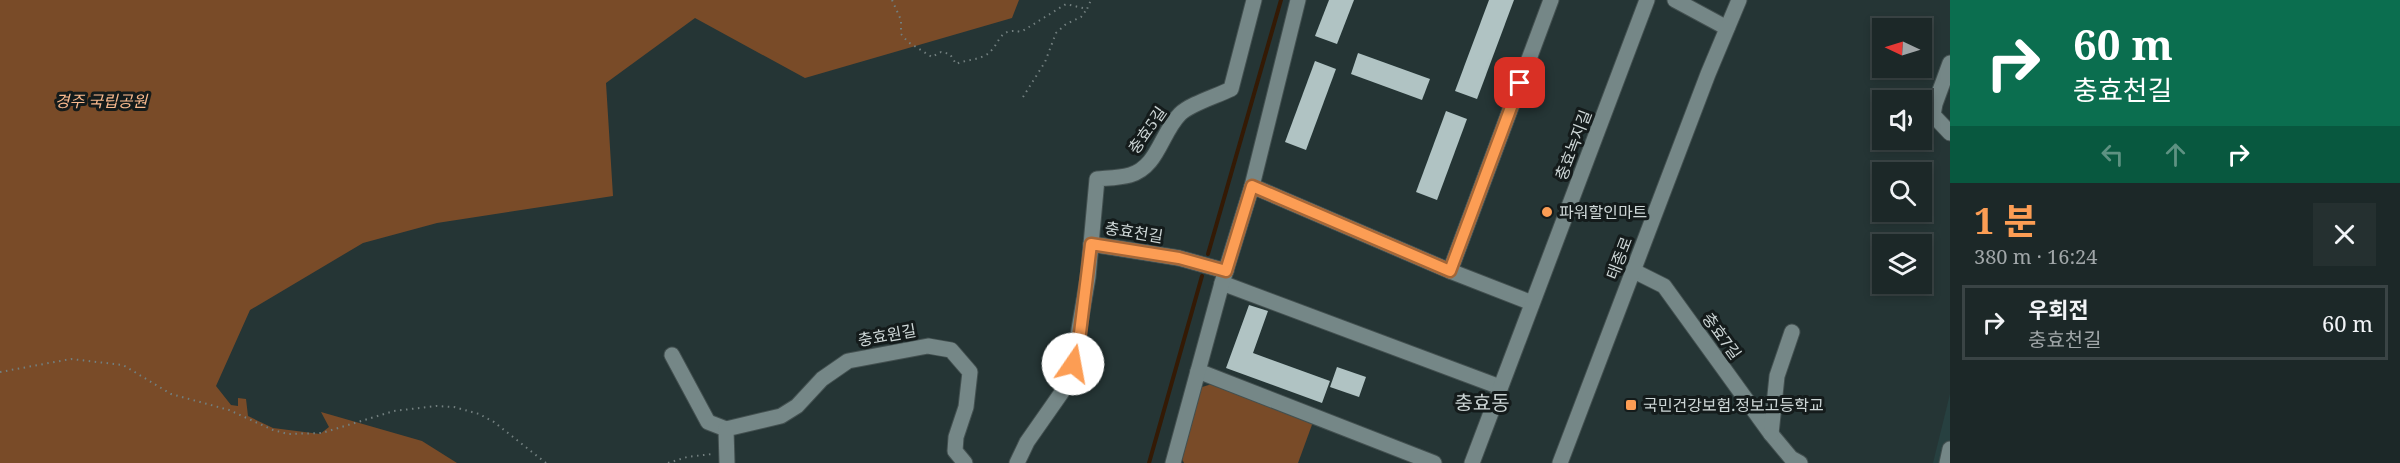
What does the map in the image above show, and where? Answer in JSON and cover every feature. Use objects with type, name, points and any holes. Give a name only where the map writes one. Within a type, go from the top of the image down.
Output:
[{"type":"street","name":"충효5길","points":[[1091,244],[1097,180],[1130,175],[1149,164],[1173,122],[1182,112],[1231,89],[1254,0]]},
{"type":"street","points":[[1173,463],[1224,277],[1252,186],[1298,0]]},
{"type":"street","points":[[1450,271],[1551,0]]},
{"type":"street","name":"충효녹지길","points":[[1472,463],[1647,0]]},
{"type":"street","points":[[1675,0],[1727,28]]},
{"type":"street","name":"태종로","points":[[1560,463],[1739,0]]},
{"type":"street","points":[[1950,63],[1933,115],[1950,133]]},
{"type":"street","points":[[1252,186],[1450,271],[1532,303]]},
{"type":"street","name":"충효천길","points":[[1017,463],[1027,442],[1062,392],[1073,364],[1080,333],[1091,244],[1179,258],[1224,277]]},
{"type":"street","name":"충효7길","points":[[1634,271],[1664,286],[1771,434],[1791,458],[1800,463]]},
{"type":"street","points":[[1224,277],[1500,387]]},
{"type":"street","points":[[1771,434],[1777,376],[1792,332]]},
{"type":"street","name":"충효원길","points":[[726,429],[781,416],[797,406],[822,379],[848,361],[928,346],[951,350],[970,372],[966,407],[956,437],[955,451],[965,463]]},
{"type":"street","points":[[672,355],[708,422],[726,429],[727,463]]},
{"type":"street","points":[[1198,371],[1434,463]]},
{"type":"street","points":[[1947,463],[1950,449]]},
{"type":"path","points":[[892,0],[901,20],[901,34],[908,42],[932,57],[941,52],[950,54],[956,64],[967,59],[983,57],[993,48],[1003,33],[1012,30],[1021,32],[1066,4],[1087,9]]},
{"type":"path","points":[[1023,97],[1045,62],[1056,33],[1066,24],[1081,17],[1091,0]]},
{"type":"path","points":[[0,372],[71,359],[123,365],[171,394],[229,410],[273,430],[288,434],[322,433],[394,411],[454,406],[494,422],[546,463]]},
{"type":"path","points":[[668,463],[687,457],[715,454],[726,444]]},
{"type":"shaded area","points":[[1950,394],[1950,463],[1933,463]]},
{"type":"green space","name":"경주 국립공원","points":[[0,0],[1019,0],[1012,18],[805,78],[695,18],[606,83],[613,196],[437,223],[363,243],[250,310],[216,386],[231,405],[238,406],[238,398],[246,399],[248,416],[273,428],[320,434],[329,427],[321,412],[422,441],[457,463],[0,463]]},
{"type":"green space","points":[[1215,383],[1313,422],[1298,463],[1184,463],[1179,453],[1199,388]]},
{"type":"building","points":[[1329,0],[1354,0],[1337,44],[1315,36]]},
{"type":"building","points":[[1489,0],[1514,0],[1477,99],[1455,91]]},
{"type":"building","points":[[1358,53],[1430,79],[1422,100],[1351,74]]},
{"type":"building","points":[[1315,61],[1336,69],[1306,150],[1285,142]]},
{"type":"building","points":[[1446,111],[1467,119],[1437,200],[1416,192]]},
{"type":"building","points":[[1249,305],[1268,311],[1253,353],[1330,381],[1322,403],[1226,368]]},
{"type":"building","points":[[1337,367],[1366,377],[1359,397],[1330,387]]},
{"type":"waterway","points":[[1208,254],[1281,0]]},
{"type":"waterway","points":[[1149,463],[1202,276]]},
{"type":"place","name":"파워할인마트","points":[[1547,212]]},
{"type":"place","name":"국민건강보험.정보고등학교","points":[[1631,405]]},
{"type":"district","name":"충효동","points":[[1482,403]]},
{"type":"route","points":[[1073,364],[1080,333],[1091,244],[1179,258],[1226,271],[1252,186],[1450,271],[1520,83]]}]
